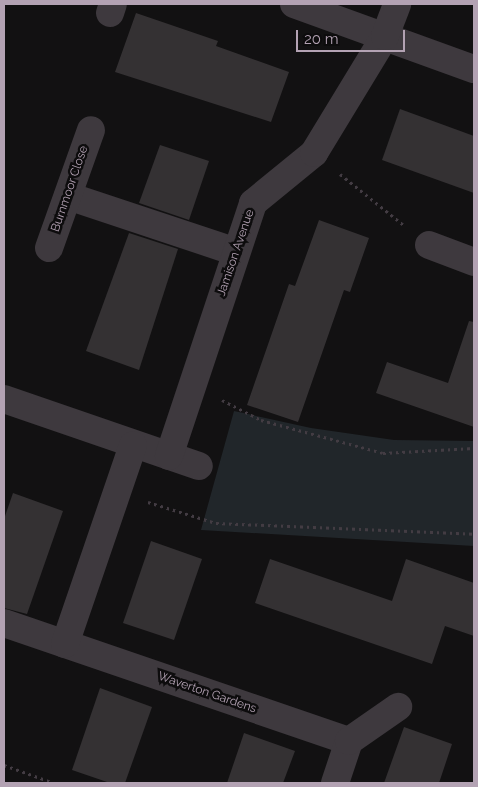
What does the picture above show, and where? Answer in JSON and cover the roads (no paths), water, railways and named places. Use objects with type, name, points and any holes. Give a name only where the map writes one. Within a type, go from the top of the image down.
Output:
[{"type":"street","points":[[294,4],[474,69]]},
{"type":"street","name":"Jamison Avenue","points":[[169,456],[253,203],[314,154],[385,36],[397,4]]},
{"type":"street","name":"Burnmoor Close","points":[[49,248],[91,130]]},
{"type":"street","points":[[68,196],[236,252]]},
{"type":"street","points":[[429,245],[474,262]]},
{"type":"street","points":[[4,399],[133,445],[199,466]]},
{"type":"street","points":[[65,644],[133,445]]},
{"type":"street","name":"Waverton Gardens","points":[[4,623],[349,742]]},
{"type":"street","points":[[335,783],[349,742],[398,707]]}]
